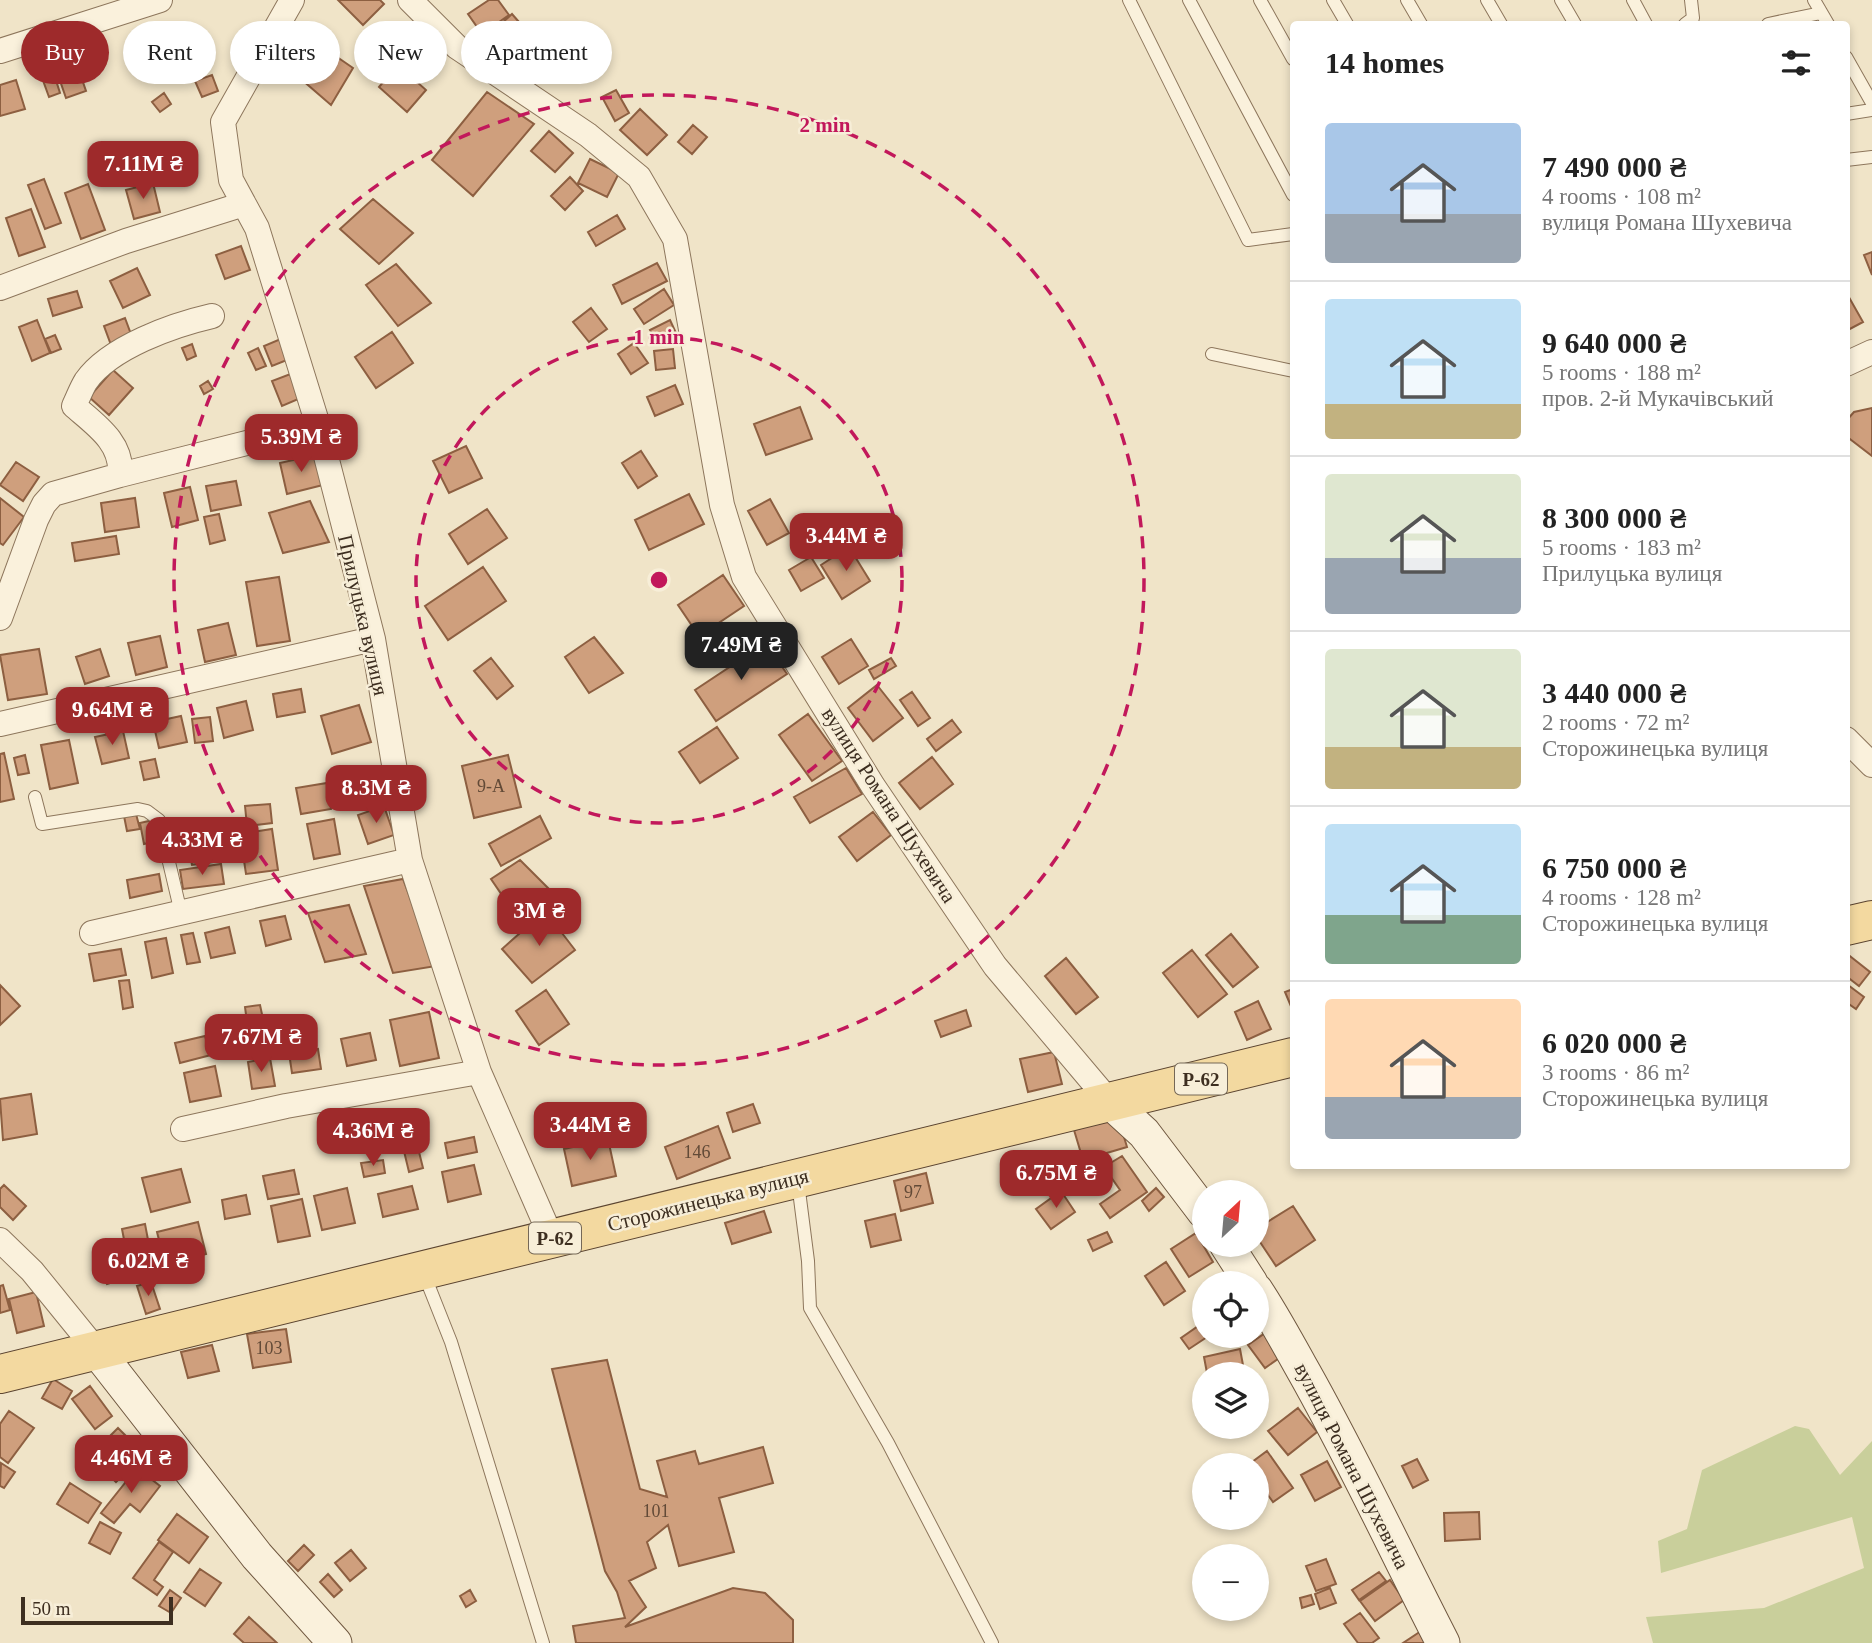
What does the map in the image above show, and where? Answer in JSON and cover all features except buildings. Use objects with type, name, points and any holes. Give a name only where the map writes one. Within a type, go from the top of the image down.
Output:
[{"type":"main road","points":[[1850,925],[1872,919]]},
{"type":"main road","name":"Сторожинецька вулиця","points":[[0,1374],[1290,1059]]},
{"type":"street","points":[[0,51],[160,0]]},
{"type":"street","name":"Прилуцька вулиця","points":[[292,0],[223,122],[231,180],[257,229],[318,425],[373,639],[410,860],[479,1072],[552,1239]]},
{"type":"street","name":"вулиця Романа Шухевича","points":[[410,0],[457,47],[588,135],[639,177],[675,239],[722,505],[744,577],[873,786],[995,966],[1109,1101],[1144,1133],[1192,1196]]},
{"type":"street","points":[[0,288],[125,241],[244,204]]},
{"type":"street","points":[[120,475],[121,461],[107,434],[74,406],[86,380],[133,343],[177,324],[212,316]]},
{"type":"street","points":[[1850,362],[1872,352]]},
{"type":"street","points":[[0,618],[44,504],[53,494],[318,425]]},
{"type":"street","points":[[0,724],[373,639]]},
{"type":"street","points":[[1850,742],[1872,765]]},
{"type":"street","points":[[92,933],[410,860]]},
{"type":"street","points":[[183,1129],[286,1106],[479,1072]]},
{"type":"street","points":[[0,1240],[32,1271],[257,1556],[335,1643]]},
{"type":"street","name":"вулиця Романа Шухевича","points":[[1269,1312],[1371,1494],[1391,1541],[1443,1643]]},
{"type":"lane","points":[[1129,0],[1248,240],[1290,234]]},
{"type":"lane","points":[[1189,0],[1290,189]]},
{"type":"lane","points":[[1260,0],[1290,54]]},
{"type":"lane","points":[[1333,0],[1345,21]]},
{"type":"lane","points":[[1407,0],[1419,21]]},
{"type":"lane","points":[[1487,0],[1499,21]]},
{"type":"lane","points":[[1561,0],[1573,21]]},
{"type":"lane","points":[[1633,0],[1644,21]]},
{"type":"lane","points":[[1689,21],[1693,18],[1691,0]]},
{"type":"lane","points":[[1802,21],[1825,19],[1814,0]]},
{"type":"lane","points":[[1850,64],[1872,103]]},
{"type":"lane","points":[[1850,113],[1872,110]]},
{"type":"lane","points":[[1850,160],[1872,157]]},
{"type":"lane","points":[[1212,354],[1290,370]]},
{"type":"lane","points":[[34,796],[41,824],[138,808],[155,815],[159,820],[181,913]]},
{"type":"lane","points":[[797,1178],[808,1261],[810,1308],[888,1443],[992,1643]]},
{"type":"lane","points":[[423,1270],[451,1342],[542,1643]]},
{"type":"green space","points":[[1795,1426],[1809,1429],[1840,1475],[1872,1441],[1872,1643],[1653,1643],[1646,1617],[1764,1608],[1864,1568],[1852,1517],[1661,1573],[1658,1541],[1687,1529],[1702,1470]]}]
